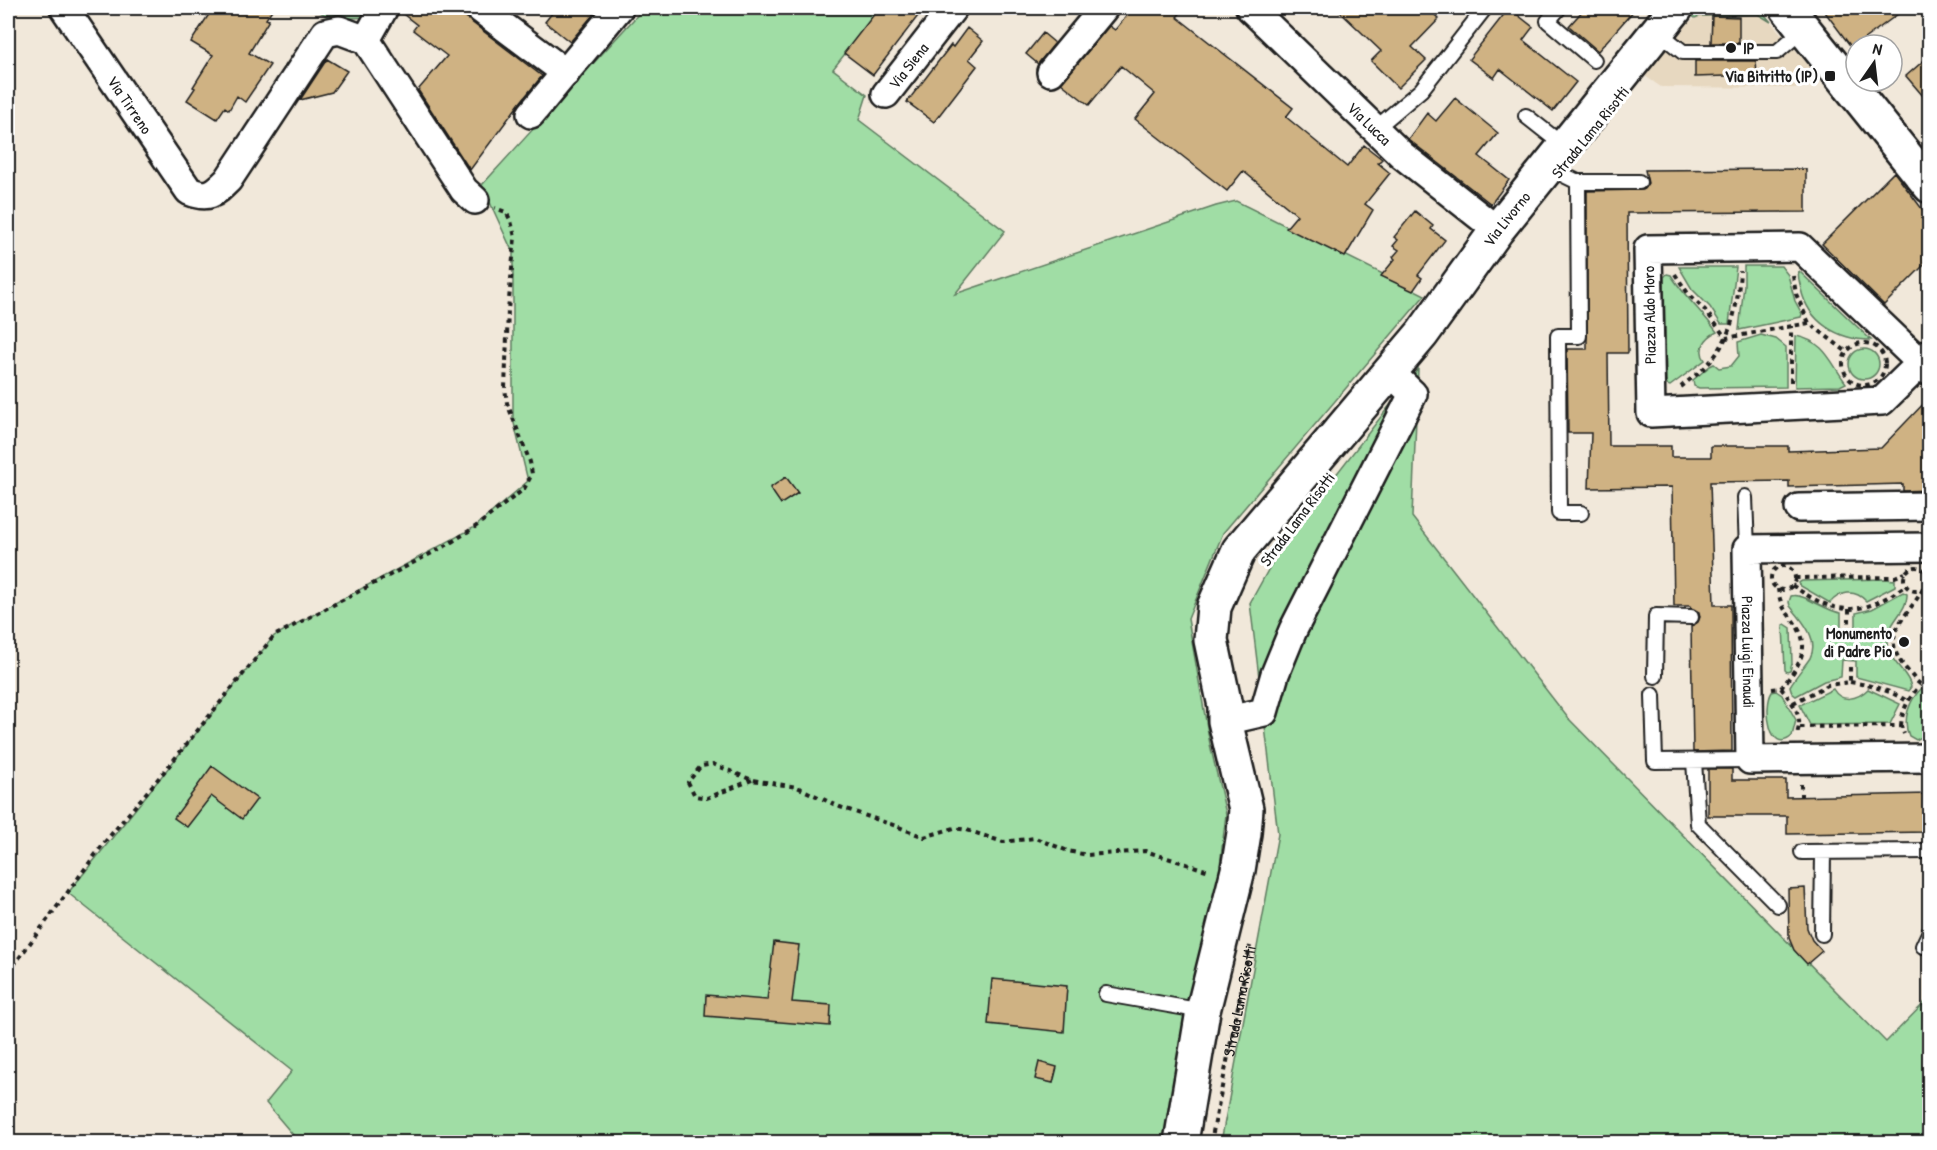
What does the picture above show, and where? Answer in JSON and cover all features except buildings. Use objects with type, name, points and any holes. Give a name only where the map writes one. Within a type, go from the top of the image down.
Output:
[{"type":"street","name":"Via Tirreno","points":[[64,8],[189,191],[201,196],[215,192],[228,180],[325,33],[339,30],[366,40]]},
{"type":"street","points":[[384,8],[366,40],[464,190],[475,200]]},
{"type":"street","points":[[479,8],[566,73]]},
{"type":"street","points":[[531,114],[619,8]]},
{"type":"street","name":"Via Siena","points":[[886,94],[953,8]]},
{"type":"street","points":[[1051,72],[1104,8]]},
{"type":"street","name":"Via Lucca","points":[[1250,8],[1402,155],[1497,230]]},
{"type":"street","points":[[1796,18],[1929,186]]},
{"type":"street","name":"Via Livorno","points":[[1453,292],[1497,230],[1666,19]]},
{"type":"street","name":"Piazza Aldo Moro","points":[[1800,247],[1926,364],[1882,401],[1651,413],[1648,249],[1800,247]]},
{"type":"street","name":"Strada Lama Risotti","points":[[1181,1143],[1203,1011],[1236,879],[1246,809],[1226,721],[1211,639],[1214,607],[1239,550],[1422,334],[1453,292]]},
{"type":"street","points":[[1226,721],[1264,712],[1275,674],[1293,630],[1413,394],[1390,372]]},
{"type":"street","points":[[1799,508],[1929,506]]},
{"type":"street","points":[[1747,549],[1929,547]]},
{"type":"street","name":"Piazza Luigi Einaudi","points":[[1747,549],[1739,617],[1750,760]]},
{"type":"street","points":[[1750,760],[1920,749]]},
{"type":"lane","points":[[1375,129],[1421,90],[1485,8]]},
{"type":"lane","points":[[1559,8],[1548,21],[1594,60]]},
{"type":"lane","points":[[1666,19],[1683,52],[1777,52],[1796,18]]},
{"type":"lane","points":[[1526,116],[1578,182],[1579,336],[1558,336],[1559,513],[1581,513]]},
{"type":"lane","points":[[1578,182],[1639,182]]},
{"type":"lane","points":[[1745,497],[1747,549]]},
{"type":"lane","points":[[1655,676],[1656,616],[1691,617]]},
{"type":"lane","points":[[1653,695],[1655,761],[1750,760]]},
{"type":"lane","points":[[1694,761],[1698,824],[1778,905]]},
{"type":"lane","points":[[1802,852],[1929,851]]},
{"type":"lane","points":[[1822,934],[1823,852]]},
{"type":"lane","points":[[1923,946],[1929,931]]},
{"type":"lane","points":[[1106,993],[1203,1011]]},
{"type":"path","points":[[8,973],[104,843],[168,768],[274,636],[447,545],[475,527],[524,489],[532,474],[530,462],[507,404],[505,388],[508,310],[515,237],[506,212],[475,200]]},
{"type":"path","points":[[1676,391],[1709,363],[1725,338],[1735,314],[1741,264]]},
{"type":"path","points":[[1669,270],[1676,275],[1689,295],[1705,310],[1725,338]]},
{"type":"path","points":[[1793,273],[1796,294],[1809,323],[1847,352]]},
{"type":"path","points":[[1725,338],[1809,323]]},
{"type":"path","points":[[1791,326],[1791,389]]},
{"type":"path","points":[[1866,343],[1879,349],[1885,361],[1885,368],[1878,380],[1865,385],[1852,382],[1844,371],[1843,364],[1847,352],[1852,347],[1866,343]]},
{"type":"path","points":[[1795,578],[1895,577],[1916,567],[1923,569],[1928,582],[1918,599],[1901,619],[1893,641],[1896,654],[1902,664],[1920,685],[1929,687]]},
{"type":"path","points":[[1775,569],[1771,580],[1778,589],[1786,613],[1800,630],[1804,643],[1800,664],[1781,688]]},
{"type":"path","points":[[1906,573],[1905,585],[1908,588],[1915,591],[1923,589]]},
{"type":"path","points":[[1778,589],[1791,587],[1827,607],[1849,609],[1867,607],[1905,585]]},
{"type":"path","points":[[1849,609],[1849,627]]},
{"type":"path","points":[[1850,663],[1850,682]]},
{"type":"path","points":[[1792,703],[1828,685],[1850,682],[1879,688],[1907,701]]},
{"type":"path","points":[[1920,685],[1907,701],[1902,714],[1901,726],[1904,735],[1920,749]]},
{"type":"path","points":[[1768,693],[1774,688],[1781,688]]},
{"type":"path","points":[[1781,688],[1800,718],[1800,727],[1795,739]]},
{"type":"path","points":[[1800,727],[1901,726]]},
{"type":"path","points":[[752,780],[707,798],[695,796],[688,782],[701,766],[713,764],[752,780],[797,787],[840,807],[924,837],[954,828],[1003,842],[1035,838],[1068,851],[1087,855],[1145,851],[1236,879]]},
{"type":"path","name":"Strada Lama Risotti","points":[[1211,1143],[1251,938]]},
{"type":"shaded area","name":"IP","points":[[1758,14],[1771,22],[1816,74],[1799,88],[1661,87],[1645,76],[1688,23],[1700,16]]},
{"type":"green space","points":[[313,8],[376,8],[370,17],[332,19]]},
{"type":"green space","points":[[644,8],[881,8],[833,69],[867,95],[859,120],[1005,231],[955,294],[1236,201],[1425,295],[1223,533],[1188,619],[1210,744],[1226,814],[1180,1142],[299,1142],[266,1103],[292,1071],[68,893],[274,636],[475,527],[528,481],[513,419],[513,253],[482,185]]},
{"type":"green space","points":[[1699,8],[1759,8],[1771,22],[1758,14],[1695,18],[1692,16]]},
{"type":"green space","points":[[1744,266],[1781,266],[1788,275],[1795,301],[1802,314],[1801,317],[1739,330]]},
{"type":"green space","points":[[1679,267],[1736,267],[1729,324],[1721,324],[1710,307],[1692,289]]},
{"type":"green space","points":[[1799,271],[1871,340],[1836,333],[1818,320],[1805,301]]},
{"type":"green space","points":[[1667,274],[1671,275],[1717,332],[1709,337],[1702,348],[1705,360],[1670,386],[1666,381],[1664,277]]},
{"type":"green space","points":[[1761,335],[1776,339],[1786,347],[1786,387],[1699,388],[1694,386],[1693,380],[1710,366],[1714,364],[1719,368],[1731,366],[1739,356],[1738,342]]},
{"type":"green space","points":[[1796,336],[1821,348],[1846,383],[1840,386],[1795,387]]},
{"type":"green space","points":[[1864,349],[1870,350],[1878,358],[1878,370],[1870,378],[1864,379],[1858,378],[1850,370],[1849,364],[1850,358],[1858,350]]},
{"type":"green space","points":[[1418,369],[1412,517],[1568,718],[1886,1042],[1929,998],[1929,1142],[1221,1142],[1278,834],[1250,603],[1283,543]]},
{"type":"green space","points":[[1895,580],[1895,586],[1866,601],[1862,597],[1848,593],[1838,596],[1830,603],[1798,583],[1802,581]]},
{"type":"green space","points":[[1903,592],[1907,594],[1906,600],[1890,628],[1887,641],[1890,655],[1909,682],[1911,687],[1908,691],[1856,677],[1856,661],[1842,660],[1841,677],[1824,681],[1796,696],[1792,693],[1790,686],[1810,658],[1813,644],[1808,630],[1790,606],[1791,596],[1802,597],[1841,613],[1841,629],[1856,629],[1856,613],[1872,609]]},
{"type":"green space","points":[[1783,625],[1791,628],[1792,664],[1790,671],[1787,672],[1785,670]]},
{"type":"green space","points":[[1922,688],[1929,689],[1929,730],[1926,735],[1916,740],[1909,736],[1906,723],[1910,704]]},
{"type":"green space","points":[[1833,689],[1840,696],[1854,698],[1868,689],[1900,704],[1890,724],[1810,725],[1800,705]]},
{"type":"green space","points":[[1776,691],[1782,695],[1796,720],[1792,736],[1784,740],[1778,740],[1773,735],[1768,717],[1769,699],[1772,692]]},
{"type":"place","name":"IP","points":[[1731,48]]},
{"type":"place","name":"Via Bitritto (IP)","points":[[1830,76]]},
{"type":"place","name":"Monumento di Padre Pio","points":[[1904,642]]}]
